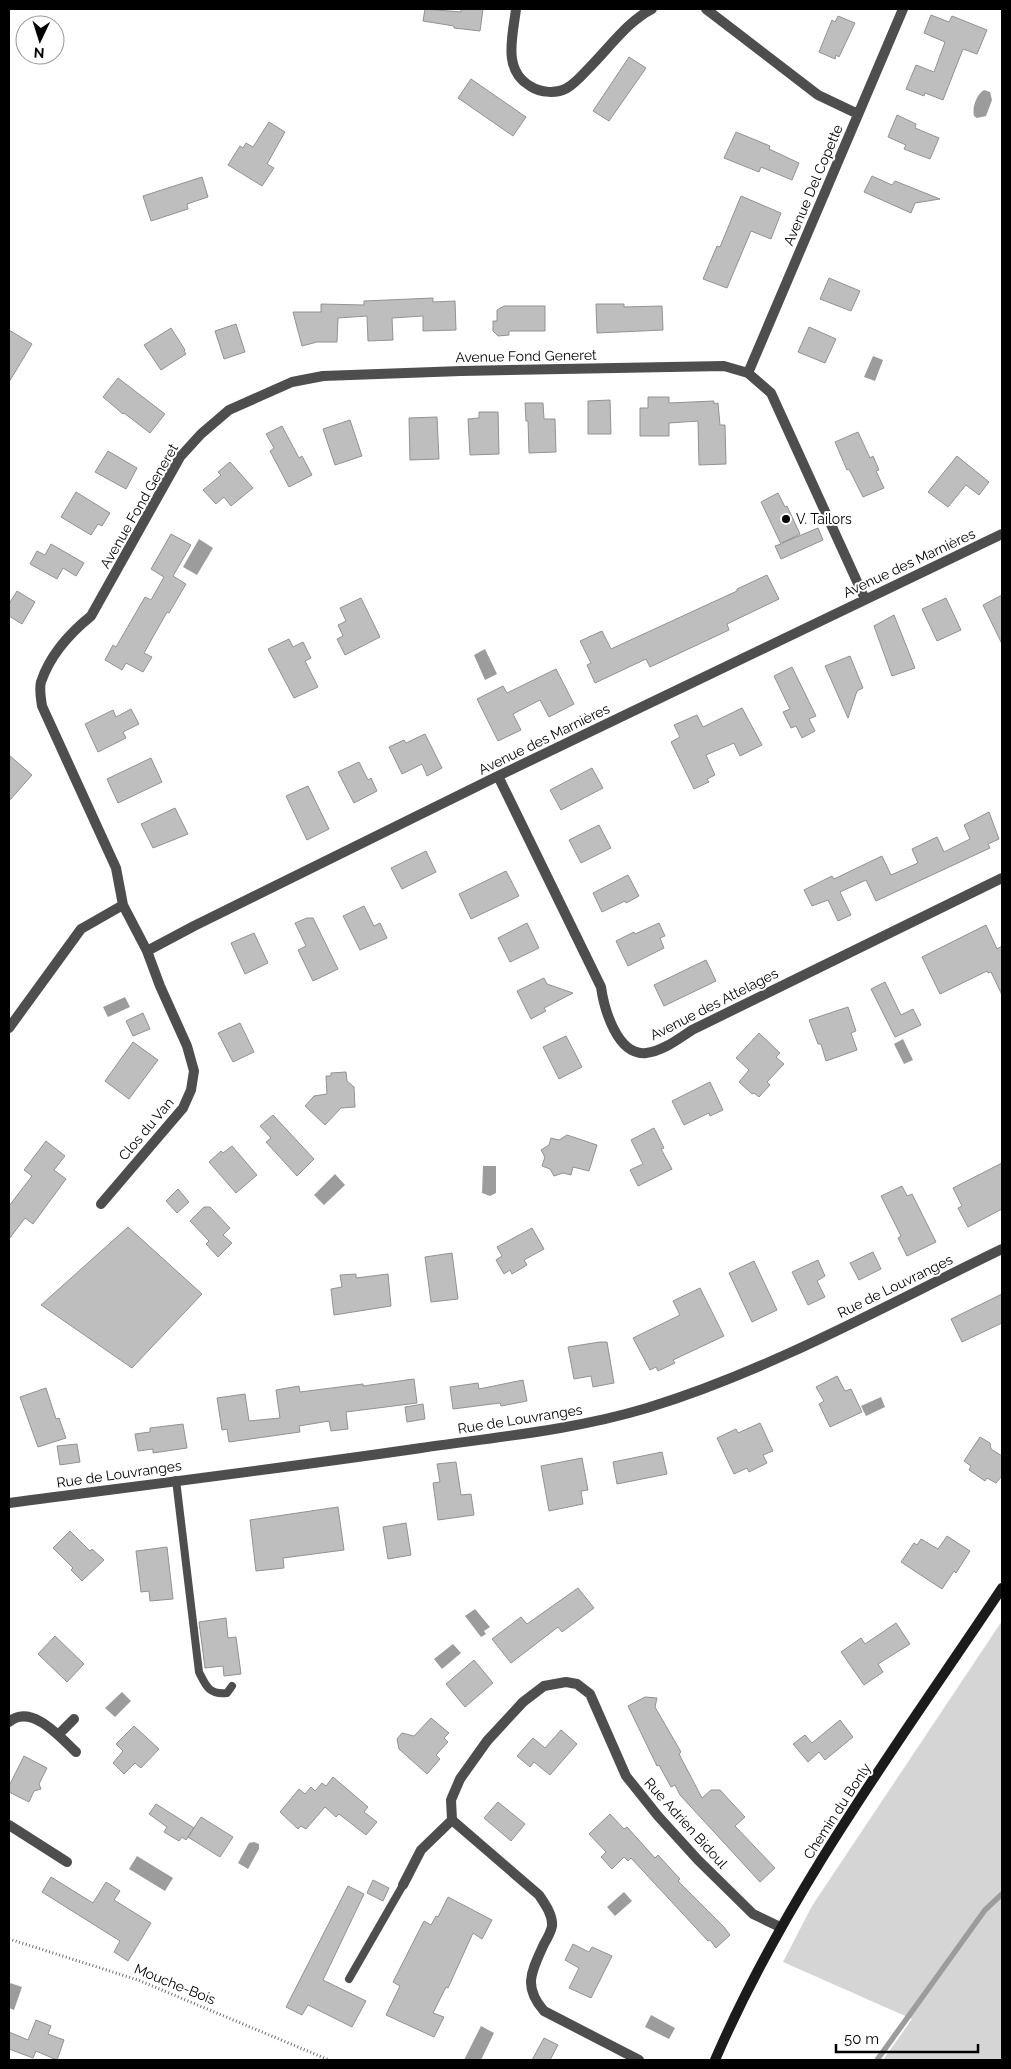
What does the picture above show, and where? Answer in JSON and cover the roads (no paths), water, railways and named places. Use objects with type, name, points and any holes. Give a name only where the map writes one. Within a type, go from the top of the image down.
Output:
[{"type":"street","points":[[516,9],[510,53],[513,66],[521,79],[529,85],[550,92],[562,90],[574,84],[629,27],[652,9]]},
{"type":"street","points":[[706,9],[818,95],[858,114]]},
{"type":"street","name":"Avenue Del Copette","points":[[748,373],[902,9]]},
{"type":"street","name":"Avenue Fond Generet","points":[[123,905],[116,868],[42,706],[41,684],[53,656],[72,631],[91,616],[180,457],[208,428],[229,410],[264,393],[292,382],[323,376],[471,370],[724,366],[748,373],[771,393],[865,599]]},
{"type":"street","name":"Avenue des Marnières","points":[[147,952],[194,926],[498,776],[1002,534]]},
{"type":"street","name":"Avenue des Attelages","points":[[498,776],[601,987],[609,1018],[621,1041],[634,1050],[645,1053],[666,1047],[692,1030],[1002,878]]},
{"type":"street","points":[[9,1028],[81,929],[123,905],[147,952]]},
{"type":"street","name":"Clos du Van","points":[[101,1204],[183,1108],[191,1090],[194,1072],[188,1046],[160,986],[147,952]]},
{"type":"street","name":"Rue de Louvranges","points":[[9,1502],[316,1463],[568,1427],[645,1408],[717,1384],[797,1349],[1002,1249]]},
{"type":"street","name":"Chemin du Bonly","points":[[715,2060],[727,2032],[780,1927],[854,1808],[1002,1588]]},
{"type":"street","name":"Rue Adrien Bidoul","points":[[452,1820],[451,1800],[460,1779],[487,1741],[523,1702],[544,1686],[566,1682],[577,1684],[590,1694],[626,1776],[658,1816],[698,1860],[753,1914],[780,1927]]},
{"type":"street","points":[[9,1722],[14,1717],[24,1716],[36,1719],[76,1752]]},
{"type":"street","points":[[58,1736],[74,1718]]},
{"type":"street","points":[[403,1885],[421,1850],[452,1820],[539,1895],[549,1909],[552,1926],[531,1971],[531,1986],[534,2000],[544,2011],[639,2060]]},
{"type":"street","points":[[9,1825],[67,1862]]},
{"type":"lane","points":[[176,1480],[199,1672],[211,1691],[217,1694],[227,1693],[232,1686]]},
{"type":"lane","points":[[348,1980],[403,1885]]},
{"type":"waterway","points":[[877,2060],[985,1910],[1002,1894]]},
{"type":"place","name":"V. Tailors","points":[[786,519]]}]
